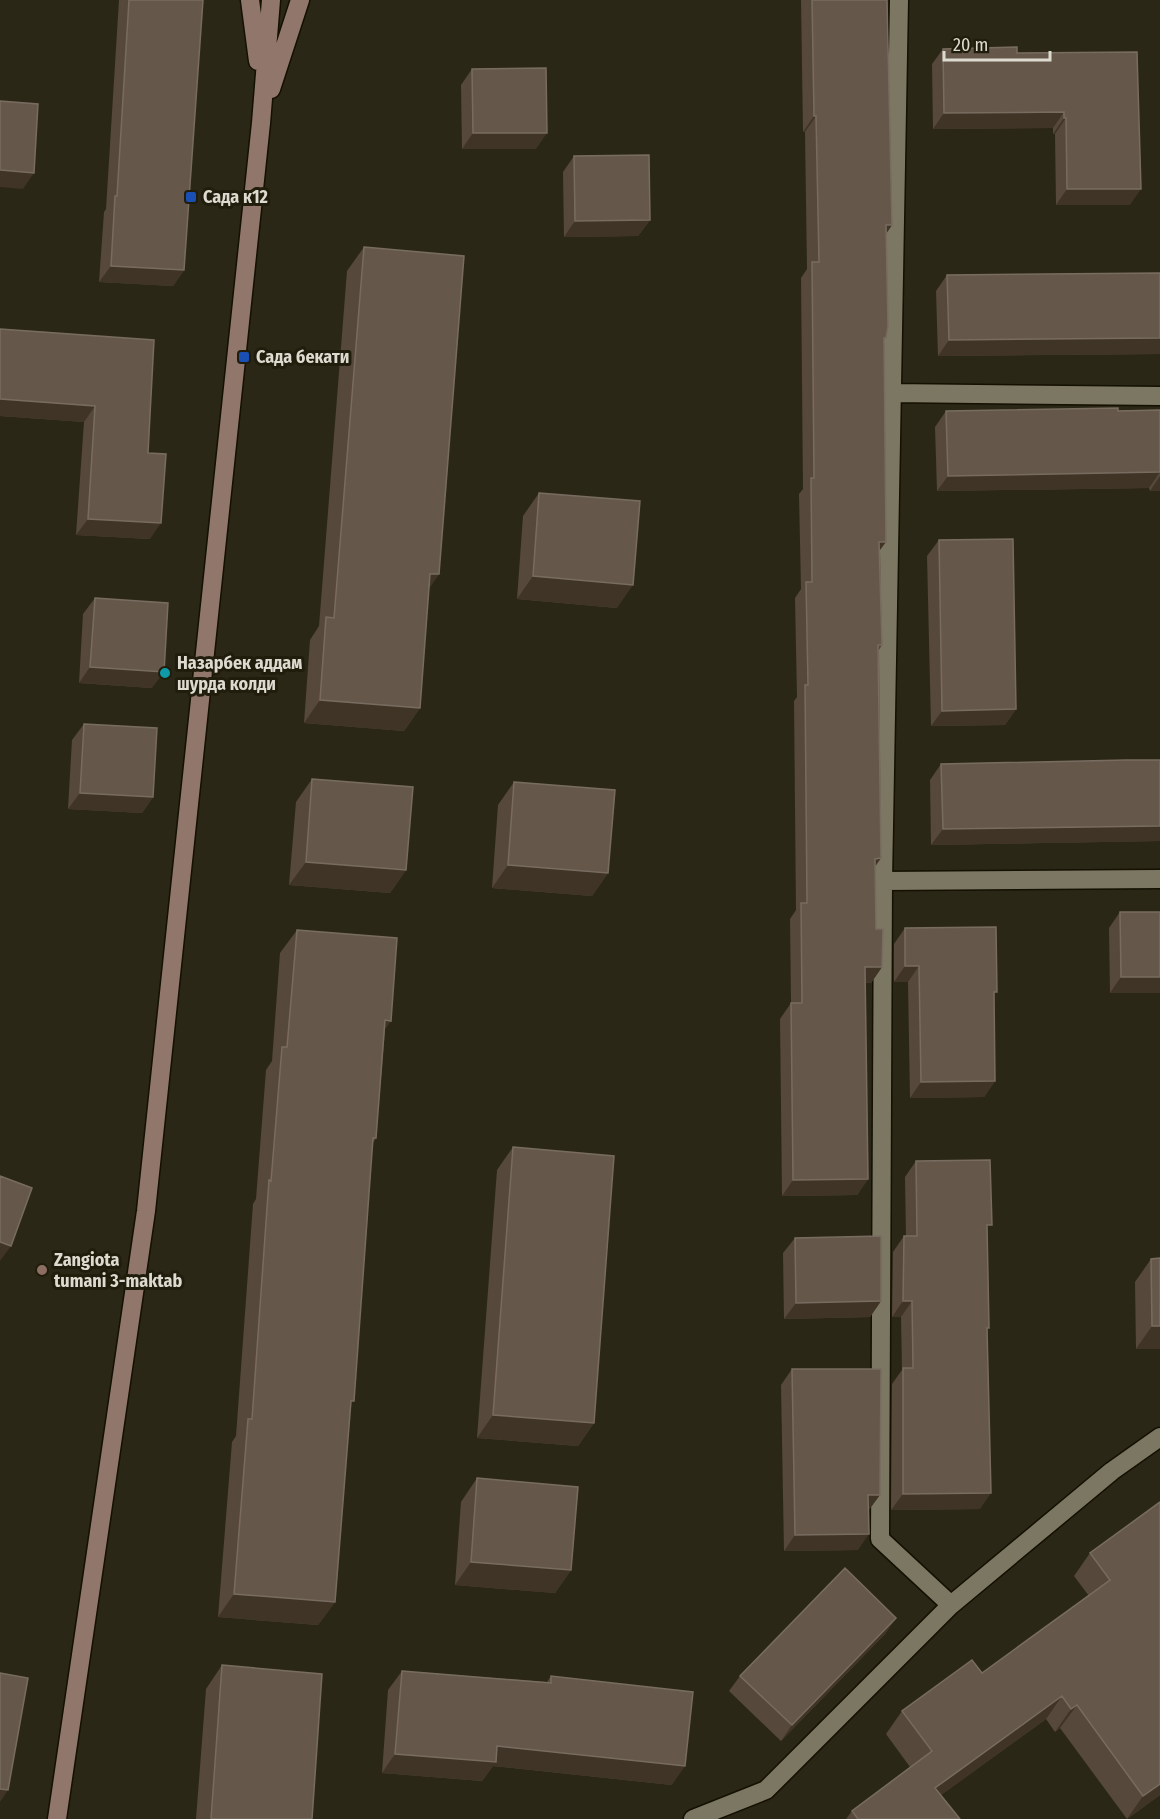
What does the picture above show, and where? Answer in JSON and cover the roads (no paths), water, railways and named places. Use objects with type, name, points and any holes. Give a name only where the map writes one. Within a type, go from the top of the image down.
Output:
[{"type":"main road","points":[[250,0],[257,49],[261,123]]},
{"type":"main road","points":[[57,1819],[146,1211],[261,123],[271,0]]},
{"type":"main road","points":[[261,123],[300,0]]},
{"type":"street","points":[[899,0],[884,881],[880,1539],[951,1605]]},
{"type":"street","points":[[893,393],[1160,396]]},
{"type":"street","points":[[884,881],[1160,879]]},
{"type":"street","points":[[693,1819],[766,1790],[951,1605],[1112,1471],[1160,1437]]},
{"type":"place","name":"Сада к12","points":[[191,197]]},
{"type":"place","name":"Сада бекати","points":[[244,357]]},
{"type":"place","name":"Назарбек аддам шурда колди","points":[[165,673]]},
{"type":"place","name":"Zangiota tumani 3-maktab","points":[[42,1270]]}]
